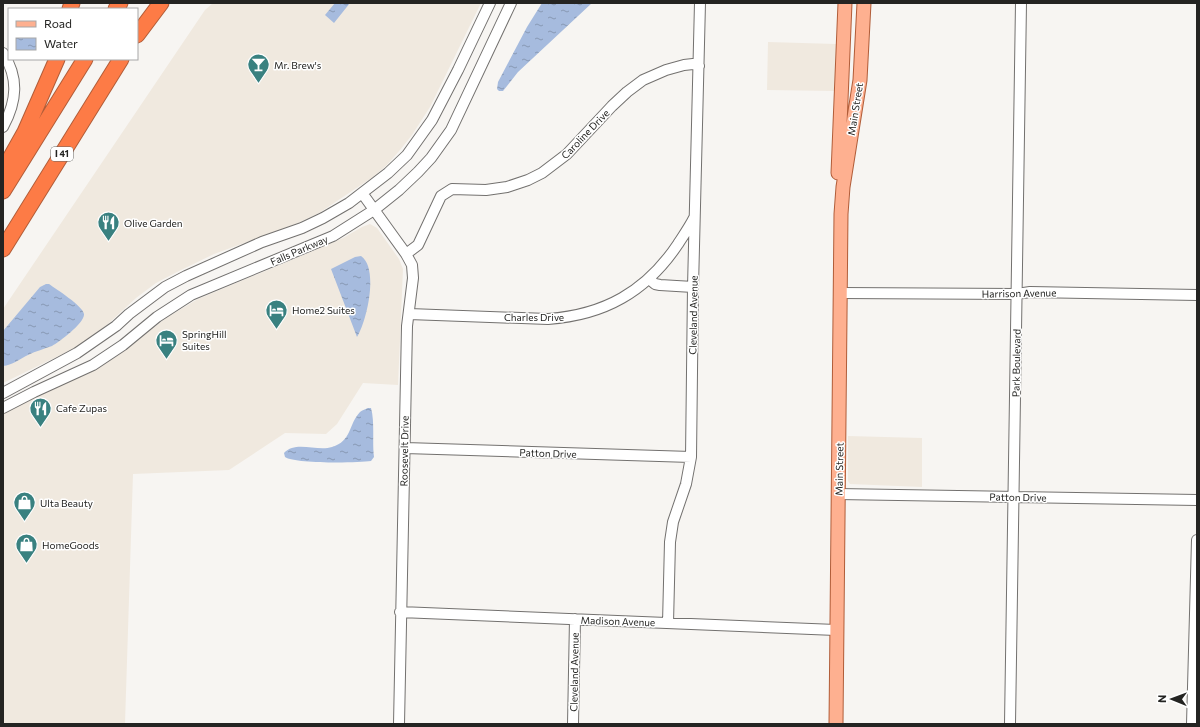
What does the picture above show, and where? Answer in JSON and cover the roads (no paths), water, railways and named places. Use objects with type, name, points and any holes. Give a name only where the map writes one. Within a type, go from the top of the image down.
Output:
[{"type":"highway","points":[[138,33],[156,3]]},
{"type":"highway","points":[[138,34],[161,3]]},
{"type":"highway","points":[[3,171],[25,132],[57,60]]},
{"type":"highway","points":[[3,191],[84,60]]},
{"type":"highway","name":"I 41","points":[[3,249],[121,60]]},
{"type":"main road","name":"Main Street","points":[[841,214],[838,178],[838,148],[845,3]]},
{"type":"main road","name":"Main Street","points":[[836,724],[841,214],[843,187],[860,80],[864,3]]},
{"type":"main road","points":[[863,22],[868,3]]},
{"type":"street","name":"Falls Parkway","points":[[3,393],[77,353],[116,326],[129,314],[165,287],[262,242],[302,228],[340,208],[388,173],[407,155],[421,137],[443,100],[490,3]]},
{"type":"street","name":"Falls Parkway","points":[[3,408],[93,365],[123,345],[157,317],[191,295],[333,236],[374,210],[399,190],[418,172],[431,158],[451,130],[511,3]]},
{"type":"street","name":"Cleveland Avenue","points":[[668,623],[670,542],[673,522],[686,484],[691,457],[693,287],[700,3]]},
{"type":"street","name":"Park Boulevard","points":[[1010,724],[1021,3]]},
{"type":"street","points":[[3,53],[11,68],[15,87],[11,112],[3,127]]},
{"type":"street","name":"Caroline Drive","points":[[406,254],[418,245],[441,196],[452,189],[486,190],[517,184],[535,177],[557,163],[612,106],[643,80],[666,70],[684,65],[693,64],[699,66]]},
{"type":"street","name":"Roosevelt Drive","points":[[362,193],[406,254],[412,265],[414,278],[409,314],[405,405],[398,724]]},
{"type":"street","name":"Charles Drive","points":[[409,314],[548,319],[568,317],[597,310],[635,291],[649,279],[667,260],[695,216]]},
{"type":"street","points":[[649,279],[660,285],[693,287]]},
{"type":"street","name":"Harrison Avenue","points":[[841,293],[1016,294],[1030,292],[1197,295]]},
{"type":"street","name":"Patton Drive","points":[[405,448],[691,457]]},
{"type":"street","name":"Patton Drive","points":[[838,494],[1197,500]]},
{"type":"street","points":[[1192,724],[1197,540]]},
{"type":"street","name":"Madison Avenue","points":[[400,612],[836,630]]},
{"type":"street","name":"Cleveland Avenue","points":[[573,724],[575,620]]},
{"type":"water","points":[[335,3],[350,3],[334,23],[325,15]]},
{"type":"water","points":[[542,3],[592,3],[518,72],[503,91],[499,91],[497,89],[498,82],[527,27]]},
{"type":"water","points":[[361,256],[366,262],[369,271],[370,295],[361,329],[357,337],[331,269],[355,257]]},
{"type":"water","points":[[49,284],[74,302],[84,314],[83,318],[71,332],[52,346],[3,366],[3,331],[40,287]]},
{"type":"water","points":[[371,408],[373,419],[374,457],[371,461],[313,462],[285,457],[284,453],[294,447],[326,448],[338,444],[346,437],[360,412]]},
{"type":"place","name":"Mr. Brew's","points":[[259,84]]},
{"type":"place","name":"Olive Garden","points":[[108,242]]},
{"type":"place","name":"Home2 Suites","points":[[276,330]]},
{"type":"place","name":"SpringHill Suites","points":[[166,360]]},
{"type":"place","name":"Cafe Zupas","points":[[40,428]]},
{"type":"place","name":"Ulta Beauty","points":[[24,522]]},
{"type":"place","name":"HomeGoods","points":[[27,564]]}]
